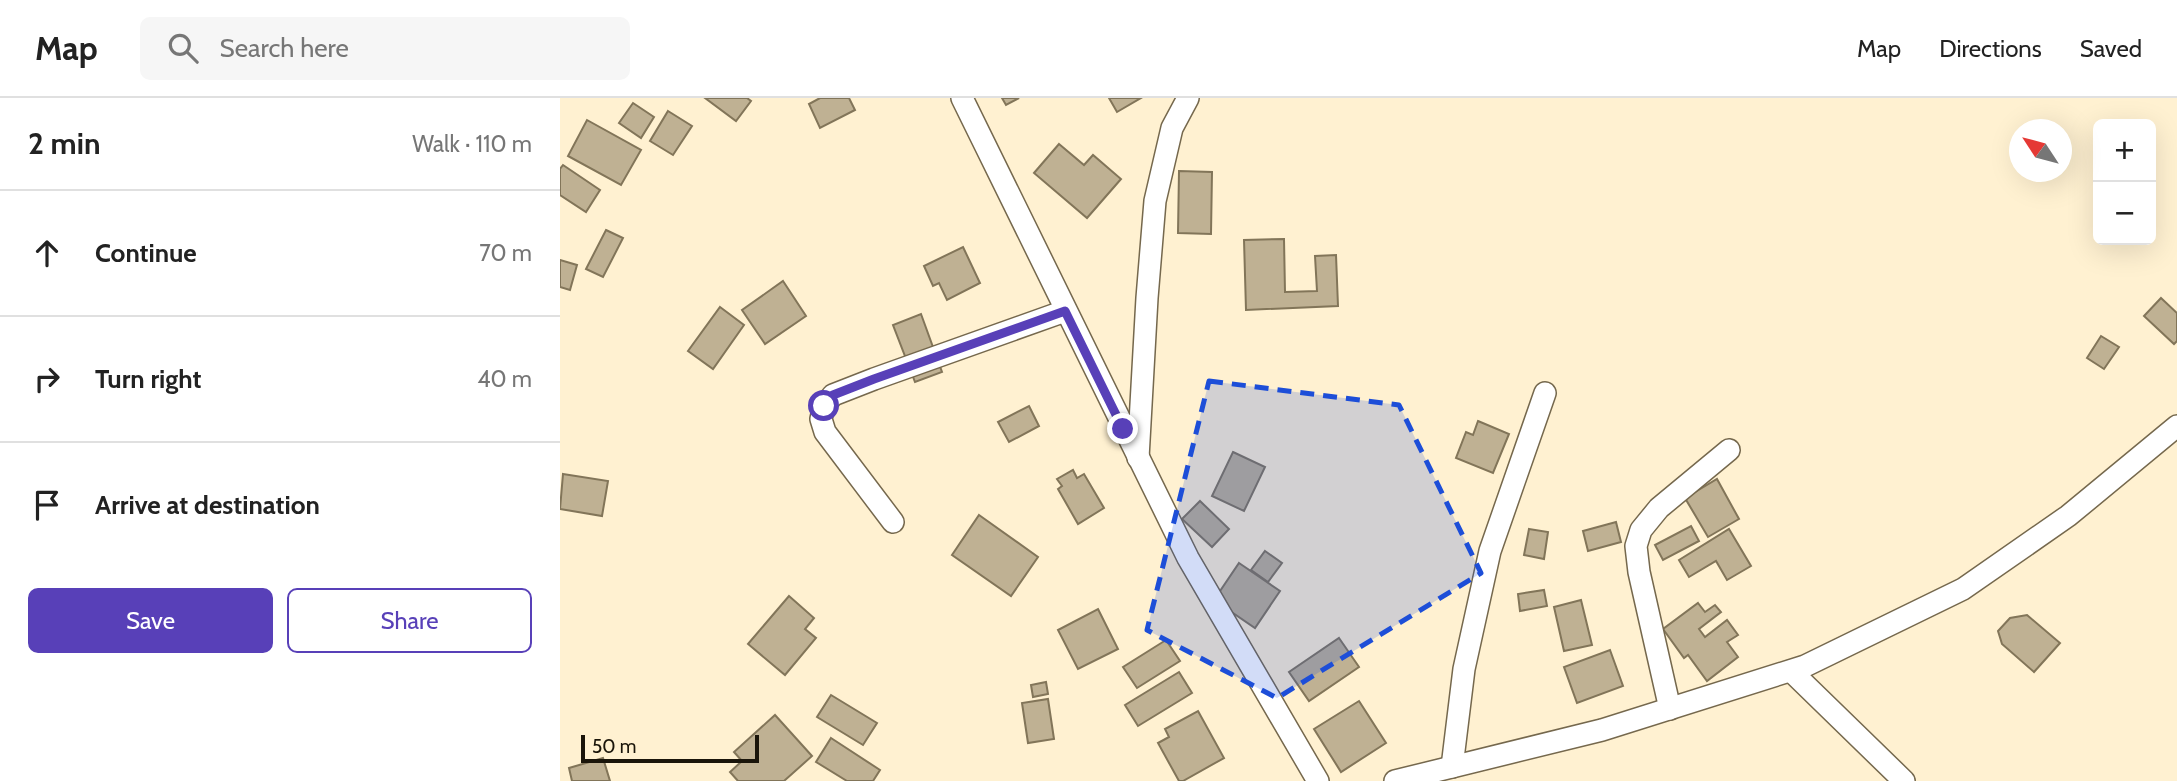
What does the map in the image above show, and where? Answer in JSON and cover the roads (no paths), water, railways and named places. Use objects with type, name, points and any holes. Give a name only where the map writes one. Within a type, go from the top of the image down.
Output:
[{"type":"street","points":[[962,98],[1188,558],[1318,781]]},
{"type":"street","points":[[1138,460],[1155,201],[1172,128],[1188,98]]},
{"type":"street","points":[[893,522],[825,432],[821,418],[824,406],[833,395],[1065,311]]},
{"type":"street","points":[[1452,767],[1464,669],[1490,551],[1545,393]]},
{"type":"street","points":[[1395,781],[1602,730],[1805,666],[1963,589],[2068,516],[2177,426]]},
{"type":"street","points":[[1670,709],[1639,572],[1636,546],[1642,530],[1659,508],[1729,450]]},
{"type":"street","points":[[1791,671],[1904,781]]}]
